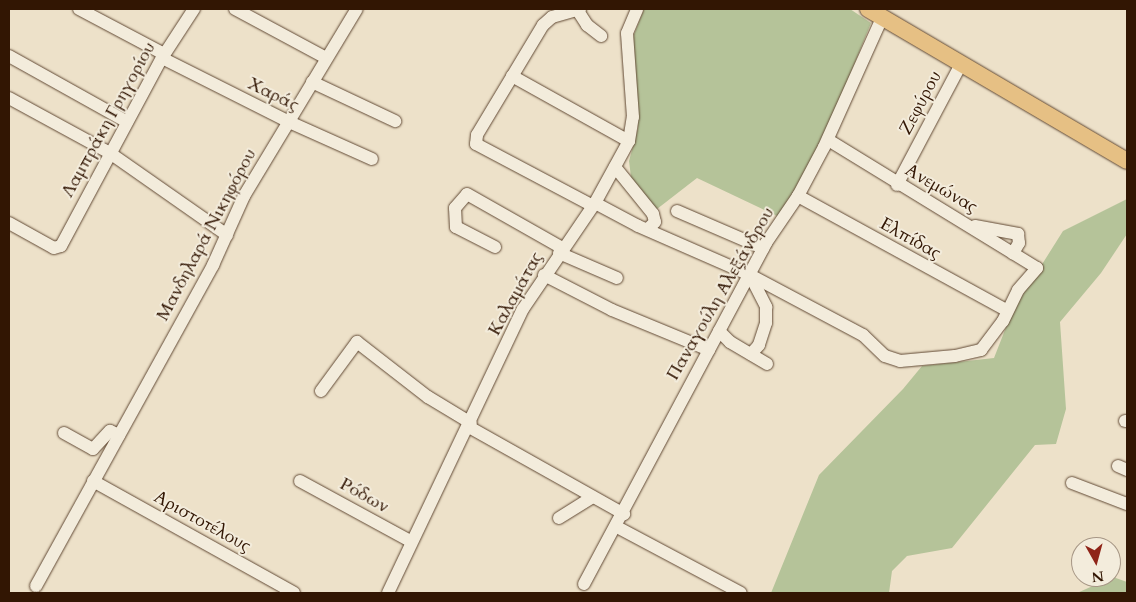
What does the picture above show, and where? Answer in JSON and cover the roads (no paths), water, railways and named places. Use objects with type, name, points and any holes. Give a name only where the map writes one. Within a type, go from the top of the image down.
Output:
[{"type":"main road","points":[[868,9],[1127,161]]},
{"type":"street","name":"Χαράς","points":[[79,9],[287,122],[372,159]]},
{"type":"street","name":"Λαμπράκη Γρηγορίου","points":[[9,223],[58,249],[163,56],[194,9]]},
{"type":"street","points":[[235,9],[326,58]]},
{"type":"street","name":"Μανδηλαρά Νικηφόρου","points":[[36,586],[227,235],[244,196],[357,9]]},
{"type":"street","name":"Καλαμάτας","points":[[388,593],[410,541],[470,425],[524,309],[560,251],[594,204],[629,141],[633,117],[628,34],[637,9]]},
{"type":"street","points":[[600,36],[592,31],[579,10],[552,17],[543,25],[512,76],[477,135],[476,144],[594,204],[750,275],[863,336],[884,356],[900,361],[955,356],[981,350],[1003,321],[1006,310]]},
{"type":"street","name":"Παναγούλη Αλεξάνδρου","points":[[584,584],[624,514],[708,350],[764,248],[798,196],[828,140],[882,18]]},
{"type":"street","points":[[9,56],[127,122]]},
{"type":"street","name":"Ζεφύρου","points":[[897,185],[961,64]]},
{"type":"street","points":[[512,76],[629,141]]},
{"type":"street","points":[[312,82],[395,121]]},
{"type":"street","points":[[9,98],[110,153],[227,235]]},
{"type":"street","name":"Ανεμώνας","points":[[828,140],[897,185],[971,225],[1037,268],[1006,310]]},
{"type":"street","points":[[616,167],[653,214],[656,222],[648,229]]},
{"type":"street","points":[[495,247],[456,227],[455,208],[467,194],[560,251],[617,278]]},
{"type":"street","name":"Ελπίδας","points":[[798,196],[1006,310]]},
{"type":"street","points":[[677,211],[764,248]]},
{"type":"street","points":[[971,225],[1018,234],[1019,243],[1013,253]]},
{"type":"street","points":[[750,275],[766,307],[766,323],[759,345],[751,354]]},
{"type":"street","points":[[544,276],[612,310],[708,350]]},
{"type":"street","points":[[719,331],[730,342],[768,364]]},
{"type":"street","points":[[321,391],[357,342],[428,397],[470,425],[624,514]]},
{"type":"street","points":[[64,433],[93,449],[110,431],[119,435]]},
{"type":"street","name":"Ρόδων","points":[[300,481],[410,541]]},
{"type":"street","name":"Αριστοτέλους","points":[[94,482],[294,593]]},
{"type":"street","points":[[1072,483],[1127,504]]},
{"type":"street","points":[[558,518],[592,497]]},
{"type":"street","points":[[617,527],[740,593]]}]
